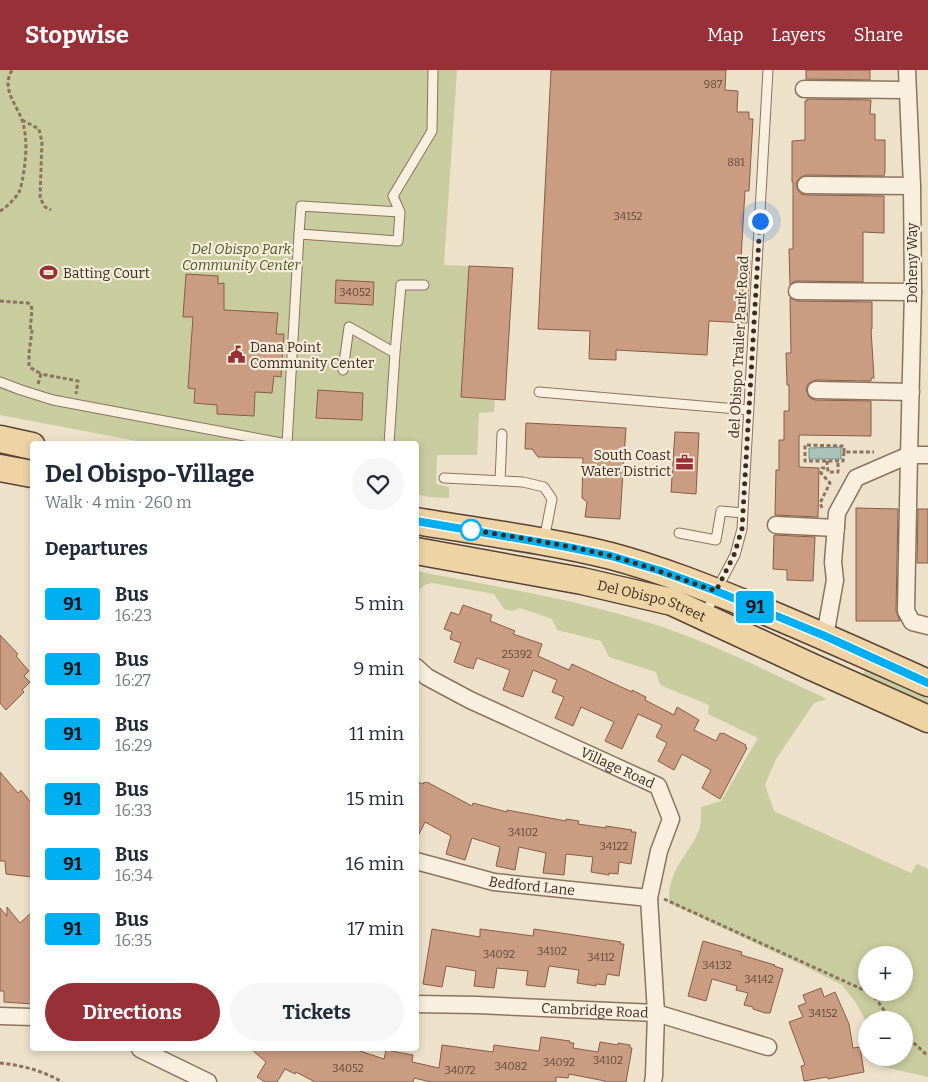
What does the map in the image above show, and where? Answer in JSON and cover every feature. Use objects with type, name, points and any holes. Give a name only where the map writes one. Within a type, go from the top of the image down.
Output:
[{"type":"main road","points":[[0,439],[30,446]]},
{"type":"main road","points":[[0,468],[30,474]]},
{"type":"main road","name":"Del Obispo Street","points":[[419,521],[544,542],[611,556],[661,571],[716,591],[928,719]]},
{"type":"main road","name":"Del Obispo Street","points":[[419,552],[608,586],[672,602],[705,618],[928,683]]},
{"type":"street","name":"Doheny Way","points":[[907,70],[912,186],[913,292],[906,611],[912,622],[928,626]]},
{"type":"street","points":[[804,89],[907,90]]},
{"type":"street","points":[[806,185],[912,186]]},
{"type":"street","points":[[797,291],[913,292]]},
{"type":"street","points":[[816,390],[911,392]]},
{"type":"street","points":[[818,651],[835,580],[833,562],[837,513],[856,478],[909,455],[928,455]]},
{"type":"street","points":[[776,525],[836,528]]},
{"type":"street","name":"Village Road","points":[[419,670],[427,677],[470,700],[658,786],[671,819],[659,851],[649,896],[656,1012],[653,1082]]},
{"type":"street","name":"Bedford Lane","points":[[419,862],[494,882],[649,896]]},
{"type":"street","name":"Cambridge Road","points":[[419,1004],[656,1012],[768,1047]]},
{"type":"street","points":[[0,1016],[30,1017]]},
{"type":"street","points":[[144,1051],[208,1082]]},
{"type":"lane","points":[[300,234],[398,241],[400,212],[393,196],[432,131],[433,70]]},
{"type":"lane","name":"del Obispo Trailer Park Road","points":[[705,618],[734,555],[742,529],[768,70]]},
{"type":"lane","points":[[287,441],[301,206],[400,212]]},
{"type":"lane","points":[[390,441],[401,285],[424,285]]},
{"type":"lane","points":[[343,370],[349,327],[395,353]]},
{"type":"lane","points":[[0,382],[53,400],[271,441]]},
{"type":"lane","points":[[539,392],[749,410]]},
{"type":"lane","points":[[500,481],[502,434]]},
{"type":"lane","points":[[444,478],[523,482],[544,487],[552,499],[544,542]]},
{"type":"lane","points":[[678,533],[716,540],[721,511],[743,514]]},
{"type":"path","points":[[0,211],[20,191],[26,160],[26,136],[22,119],[12,100],[8,85],[12,70]]},
{"type":"path","points":[[22,119],[39,129],[42,142],[40,198],[45,208],[51,210]]},
{"type":"path","points":[[0,301],[28,303],[31,306],[30,331],[32,331],[28,353],[30,366],[41,374],[78,381],[74,404]]},
{"type":"path","points":[[35,394],[41,374]]},
{"type":"path","points":[[805,445],[844,446],[844,461],[827,461],[805,461],[805,445]]},
{"type":"path","points":[[844,452],[877,452]]},
{"type":"path","points":[[827,461],[828,472],[838,472],[838,461]]},
{"type":"path","points":[[822,509],[820,503],[830,483],[821,473],[822,468],[828,468]]},
{"type":"path","points":[[649,896],[667,900],[858,987]]},
{"type":"path","points":[[913,1042],[928,1056]]},
{"type":"path","points":[[0,1063],[29,1068],[62,1082]]},
{"type":"green space","name":"Del Obispo Park Community Center","points":[[0,70],[457,70],[444,265],[469,266],[461,397],[495,399],[494,412],[479,413],[477,455],[437,455],[436,484],[449,487],[449,498],[419,495],[419,441],[137,441],[0,415]]},
{"type":"green space","points":[[419,572],[536,594],[624,615],[697,640],[827,699],[814,703],[776,759],[765,785],[774,811],[911,873],[917,864],[928,869],[928,1077],[880,1066],[913,1066],[913,1011],[860,1011],[842,985],[669,903],[673,875],[694,841],[700,827],[701,807],[721,801],[758,738],[708,714],[709,705],[660,685],[656,672],[609,657],[601,641],[557,630],[552,619],[520,608],[512,611],[504,609],[494,594],[432,583],[419,590]]},
{"type":"green space","points":[[865,671],[928,699],[928,710],[861,678]]},
{"type":"water","points":[[841,447],[841,459],[809,459],[809,448]]},
{"type":"building","points":[[551,70],[726,70],[725,90],[738,91],[737,112],[749,112],[749,119],[753,119],[749,191],[745,191],[741,259],[750,260],[747,323],[709,321],[707,355],[616,350],[616,360],[589,359],[590,331],[538,329]]},
{"type":"building","points":[[806,70],[870,70],[870,80],[806,79]]},
{"type":"building","points":[[807,99],[871,100],[870,114],[875,114],[875,140],[885,140],[884,176],[806,175],[801,177],[796,184],[801,194],[806,195],[884,196],[884,233],[863,232],[863,282],[797,281],[790,285],[789,249],[793,249],[792,141],[805,140],[805,101]]},
{"type":"building","points":[[469,266],[513,268],[505,400],[461,397]]},
{"type":"building","name":"Dana Point Community Center","points":[[186,274],[218,276],[218,284],[224,283],[224,310],[278,313],[276,334],[284,334],[281,377],[274,376],[272,393],[255,392],[254,416],[217,414],[217,405],[194,403],[195,389],[188,388],[193,317],[183,317]]},
{"type":"building","points":[[336,280],[374,282],[373,305],[335,303]]},
{"type":"building","points":[[790,298],[797,301],[872,302],[871,329],[874,378],[871,378],[871,381],[816,380],[808,384],[806,389],[810,398],[815,400],[871,401],[871,436],[799,435],[799,467],[819,468],[818,517],[775,515],[776,470],[779,470],[779,440],[784,440],[784,411],[789,411],[786,353],[791,353]]},
{"type":"building","points":[[318,390],[363,393],[362,420],[316,418]]},
{"type":"building","points":[[526,423],[626,428],[620,519],[585,517],[587,502],[582,498],[583,458],[538,457],[532,449],[525,449]]},
{"type":"building","name":"South Coast Water District","points":[[675,432],[699,433],[696,494],[671,492]]},
{"type":"building","points":[[856,508],[898,509],[896,611],[900,621],[856,621]]},
{"type":"building","points":[[918,509],[928,509],[928,563],[917,563]]},
{"type":"building","points":[[774,535],[815,537],[813,581],[787,580],[787,570],[773,569]]},
{"type":"building","points":[[463,605],[492,615],[490,621],[515,631],[513,634],[542,644],[538,656],[569,670],[572,664],[632,692],[632,690],[646,697],[645,700],[674,715],[677,707],[699,720],[694,730],[716,741],[720,733],[723,733],[746,745],[745,747],[747,748],[720,799],[702,788],[711,770],[682,754],[674,770],[658,761],[667,743],[656,737],[662,725],[638,714],[622,749],[605,741],[614,722],[581,707],[573,726],[555,718],[564,697],[552,692],[557,680],[533,670],[523,697],[503,690],[510,670],[477,658],[473,669],[454,662],[461,643],[450,639],[452,632],[444,629],[451,612],[459,615]]},
{"type":"building","points":[[0,635],[18,654],[16,656],[29,671],[24,676],[30,682],[22,690],[24,692],[6,710],[0,703]]},
{"type":"building","points":[[0,772],[18,793],[21,790],[30,801],[30,877],[6,874],[5,861],[0,861]]},
{"type":"building","points":[[419,782],[423,784],[427,782],[472,806],[473,803],[507,812],[507,810],[566,821],[566,819],[579,821],[578,824],[606,828],[606,826],[636,832],[631,864],[619,862],[618,874],[609,873],[609,875],[591,872],[593,857],[566,854],[564,875],[543,873],[546,853],[519,847],[515,870],[496,866],[500,847],[472,838],[465,860],[446,854],[451,836],[425,822],[419,834]]},
{"type":"building","points":[[7,907],[20,923],[30,914],[30,1004],[4,1002],[4,991],[0,991],[0,908],[7,916]]},
{"type":"building","points":[[432,929],[480,937],[480,929],[533,936],[534,929],[621,942],[620,944],[624,944],[619,976],[607,974],[605,985],[596,984],[596,986],[577,983],[579,970],[549,966],[545,987],[526,985],[528,971],[497,968],[494,988],[474,986],[476,971],[446,966],[442,987],[423,984]]},
{"type":"building","points":[[703,941],[742,952],[741,955],[783,969],[770,1013],[744,1005],[748,993],[736,990],[737,986],[712,979],[706,1001],[688,996]]},
{"type":"building","points":[[821,988],[824,997],[835,992],[849,1024],[853,1048],[858,1047],[858,1066],[863,1066],[864,1072],[828,1079],[827,1077],[804,1081],[801,1066],[805,1065],[789,1022],[803,1017],[798,1006],[806,1003],[803,995]]},
{"type":"building","points":[[541,1037],[570,1041],[570,1043],[574,1043],[573,1048],[598,1052],[600,1042],[630,1045],[630,1048],[632,1048],[626,1082],[605,1082],[569,1074],[568,1078],[556,1077],[556,1082],[431,1082],[414,1078],[413,1082],[315,1082],[296,1072],[295,1074],[285,1069],[277,1082],[265,1082],[257,1077],[266,1062],[253,1051],[360,1051],[384,1059],[386,1051],[391,1051],[413,1055],[412,1062],[439,1068],[442,1045],[493,1052],[494,1045],[539,1051]]},
{"type":"bus line","name":"91","points":[[419,521],[611,556],[661,571],[716,591],[825,636],[928,683]]},
{"type":"place","name":"Batting Court","points":[[49,273]]},
{"type":"place","name":"Dana Point Community Center","points":[[236,355]]},
{"type":"place","name":"South Coast Water District","points":[[685,463]]},
{"type":"route","points":[[471,530],[465,529],[611,556],[661,571],[716,591],[734,555],[742,529],[760,221]]}]
